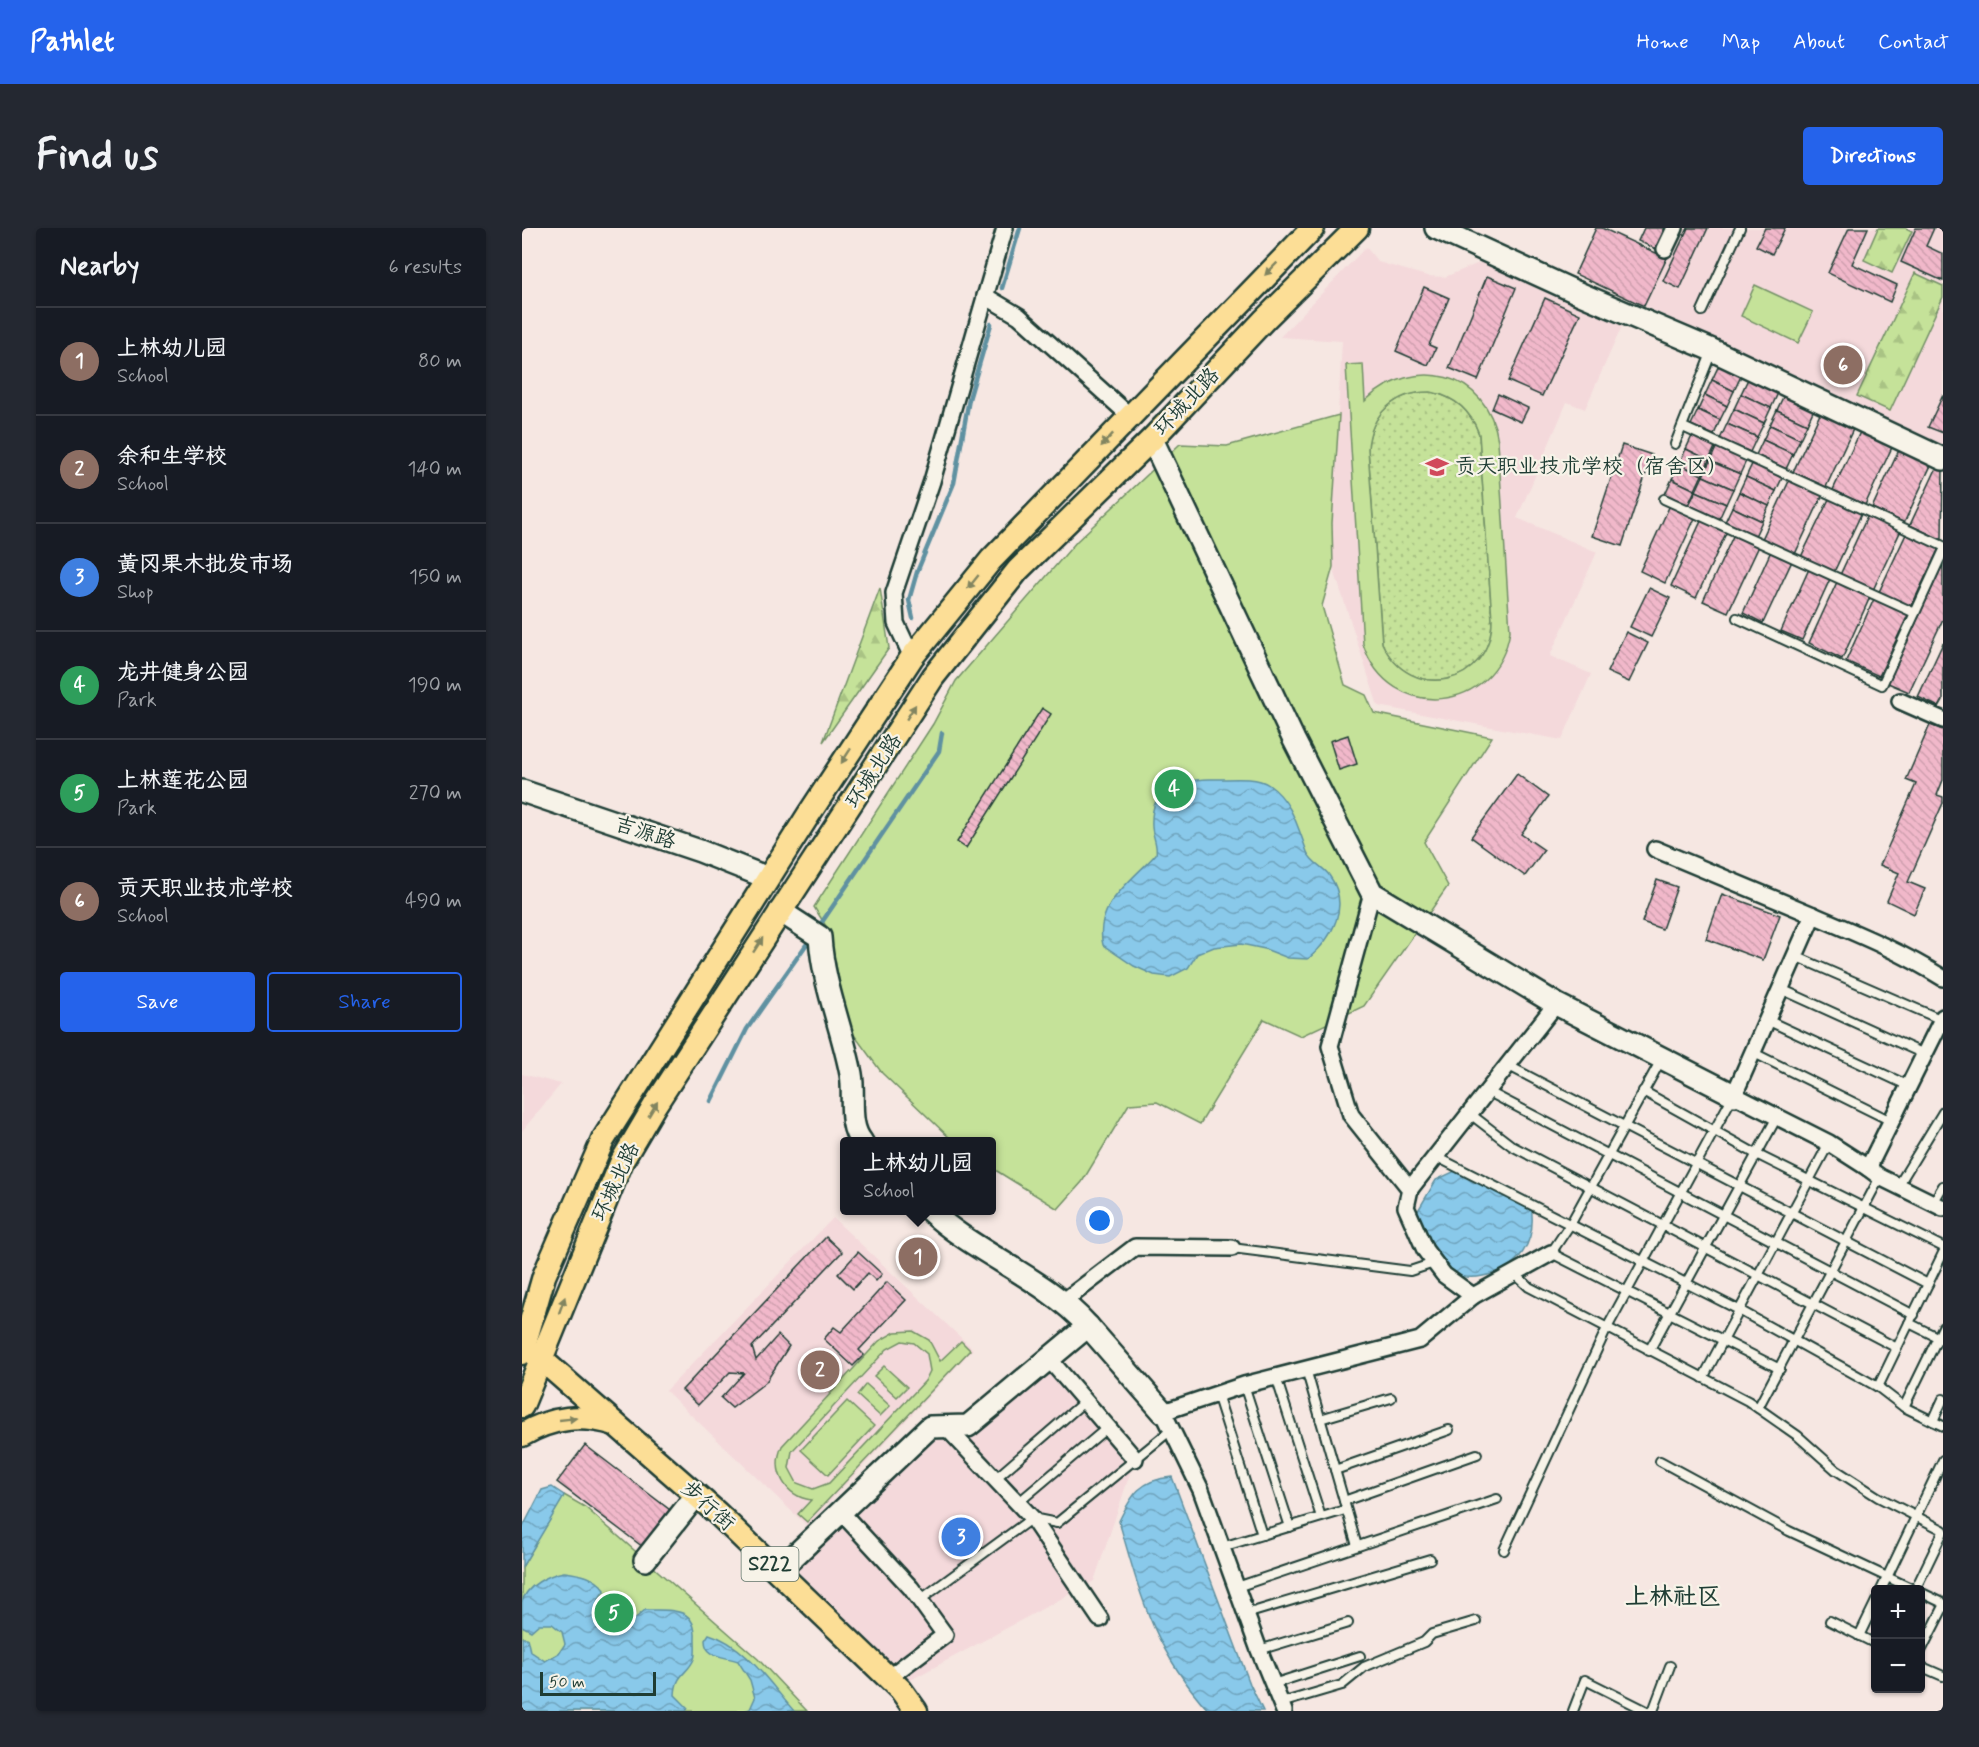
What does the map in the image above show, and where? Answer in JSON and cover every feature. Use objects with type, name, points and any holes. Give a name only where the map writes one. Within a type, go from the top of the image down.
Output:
[{"type":"main road","name":"环城北路","points":[[522,1406],[544,1276],[603,1140],[762,887],[912,657],[991,560],[1313,228]]},
{"type":"main road","name":"环城北路","points":[[532,1356],[566,1294],[622,1161],[655,1105],[933,677],[1018,570],[1152,439],[1357,228]]},
{"type":"main road","points":[[1130,416],[1152,439]]},
{"type":"main road","points":[[762,887],[780,911]]},
{"type":"main road","name":"S222","points":[[522,1343],[532,1356]]},
{"type":"main road","name":"步行街","points":[[532,1356],[616,1425],[725,1521],[901,1690],[916,1711]]},
{"type":"main road","points":[[522,1436],[546,1423],[568,1417],[601,1420],[616,1425]]},
{"type":"street","points":[[912,657],[896,623],[894,593],[932,481],[1005,228]]},
{"type":"street","points":[[1436,228],[1576,292],[1712,350],[1943,459]]},
{"type":"street","points":[[1665,249],[1675,228]]},
{"type":"street","points":[[985,296],[1019,316],[1130,416]]},
{"type":"street","points":[[1152,439],[1294,740],[1372,893],[1556,1004],[1829,1143],[1898,1186],[1938,1205]]},
{"type":"street","points":[[1900,701],[1943,720]]},
{"type":"street","name":"吉源路","points":[[522,791],[700,851],[762,887]]},
{"type":"street","points":[[1654,849],[1884,945],[1943,978]]},
{"type":"street","points":[[1372,893],[1330,1047],[1351,1115],[1410,1189]]},
{"type":"street","points":[[780,911],[820,937],[821,966],[851,1075],[854,1133],[858,1137]]},
{"type":"street","points":[[1734,1095],[1813,915]]},
{"type":"street","points":[[1473,1296],[1444,1275],[1425,1250],[1406,1207],[1410,1189],[1556,1004]]},
{"type":"street","points":[[1874,1172],[1892,1121],[1942,1018]]},
{"type":"street","points":[[934,1215],[948,1228],[1064,1301],[1088,1326],[1167,1421],[1201,1490],[1282,1707]]},
{"type":"street","points":[[1064,1301],[1135,1247],[1232,1248]]},
{"type":"street","points":[[1167,1421],[1217,1394],[1244,1385],[1420,1340],[1473,1296],[1551,1253]]},
{"type":"street","points":[[788,1562],[930,1427],[968,1426],[1088,1326]]},
{"type":"street","points":[[1049,1359],[1135,1459]]},
{"type":"street","points":[[946,1427],[1032,1518],[1100,1618]]},
{"type":"street","points":[[645,1560],[694,1498]]},
{"type":"street","points":[[840,1511],[920,1600],[945,1635],[896,1672]]},
{"type":"lane","points":[[1702,311],[1740,228]]},
{"type":"lane","points":[[1675,444],[1712,350]]},
{"type":"lane","points":[[1683,427],[1943,546]]},
{"type":"lane","points":[[1664,499],[1915,613]]},
{"type":"lane","points":[[1737,618],[1882,685],[1943,552]]},
{"type":"lane","points":[[1795,956],[1942,1018]]},
{"type":"lane","points":[[1780,989],[1924,1054]]},
{"type":"lane","points":[[1767,1020],[1909,1086]]},
{"type":"lane","points":[[1752,1052],[1892,1121]]},
{"type":"lane","points":[[1662,1058],[1571,1223],[1551,1253],[1780,1369]]},
{"type":"lane","points":[[1507,1065],[1928,1284]]},
{"type":"lane","points":[[1487,1091],[1914,1315]]},
{"type":"lane","points":[[1643,1091],[1756,1154],[1943,1247]]},
{"type":"lane","points":[[1504,1550],[1607,1328],[1734,1095]]},
{"type":"lane","points":[[1898,1186],[1943,1112]]},
{"type":"lane","points":[[1469,1113],[1512,1146],[1897,1348]]},
{"type":"lane","points":[[1649,1351],[1777,1117]]},
{"type":"lane","points":[[1703,1378],[1829,1143]]},
{"type":"lane","points":[[1435,1156],[1739,1310],[1878,1387],[1904,1407],[1943,1426]]},
{"type":"lane","points":[[1758,1408],[1796,1341],[1864,1209],[1874,1172]]},
{"type":"lane","points":[[1938,1205],[1943,1186]]},
{"type":"lane","points":[[1232,1248],[1410,1272],[1435,1263]]},
{"type":"lane","points":[[1878,1387],[1943,1253]]},
{"type":"lane","points":[[1514,1273],[1529,1287],[1758,1408],[1798,1436],[1836,1470],[1878,1497],[1943,1531],[1917,1585]]},
{"type":"lane","points":[[1910,1323],[1940,1338]]},
{"type":"lane","points":[[1904,1407],[1940,1338],[1943,1327]]},
{"type":"lane","points":[[1306,1369],[1357,1546]]},
{"type":"lane","points":[[1276,1377],[1321,1517]]},
{"type":"lane","points":[[1244,1385],[1290,1527]]},
{"type":"lane","points":[[1217,1394],[1262,1535]]},
{"type":"lane","points":[[1320,1419],[1391,1398]]},
{"type":"lane","points":[[1933,1421],[1943,1399]]},
{"type":"lane","points":[[996,1478],[1086,1401]]},
{"type":"lane","points":[[920,1600],[1032,1518],[1057,1523],[1135,1459],[1167,1421]]},
{"type":"lane","points":[[1019,1502],[1108,1427]]},
{"type":"lane","points":[[1335,1470],[1449,1430]]},
{"type":"lane","points":[[1344,1501],[1477,1454]]},
{"type":"lane","points":[[1883,1585],[1943,1460]]},
{"type":"lane","points":[[1660,1461],[1789,1531],[1905,1585]]},
{"type":"lane","points":[[1237,1587],[1497,1499]]},
{"type":"lane","points":[[1222,1547],[1345,1510]]},
{"type":"lane","points":[[1246,1614],[1430,1559]]},
{"type":"lane","points":[[1925,1594],[1943,1603]]},
{"type":"lane","points":[[1925,1643],[1943,1608]]},
{"type":"lane","points":[[1859,1636],[1871,1610]]},
{"type":"lane","points":[[1282,1707],[1342,1684],[1364,1667],[1424,1642],[1432,1634],[1476,1621]]},
{"type":"lane","points":[[1830,1621],[1871,1642]]},
{"type":"lane","points":[[1259,1650],[1348,1623]]},
{"type":"lane","points":[[1273,1684],[1360,1656]]},
{"type":"lane","points":[[1653,1711],[1670,1666]]},
{"type":"lane","points":[[1925,1668],[1943,1676]]},
{"type":"lane","points":[[1573,1711],[1585,1680],[1647,1711]]},
{"type":"shaded area","points":[[1680,228],[1943,228],[1943,447],[1644,306]]},
{"type":"shaded area","name":"贡天职业技术学校（宿舍区）","points":[[1366,247],[1378,262],[1427,276],[1445,277],[1484,261],[1622,326],[1585,409],[1567,402],[1517,518],[1597,552],[1550,656],[1591,674],[1562,740],[1378,706],[1333,567],[1332,523],[1342,341],[1280,337]]},
{"type":"shaded area","points":[[522,1074],[561,1084],[522,1131]]},
{"type":"shaded area","points":[[833,1218],[973,1349],[807,1526],[666,1391]]},
{"type":"shaded area","points":[[1049,1359],[1135,1459],[1094,1581],[905,1683],[788,1562],[930,1427],[968,1426]]},
{"type":"green space","points":[[1878,228],[1906,228],[1912,231],[1892,273],[1864,260]]},
{"type":"green space","points":[[1915,273],[1943,286],[1943,297],[1890,411],[1857,396]]},
{"type":"green space","points":[[1755,285],[1813,312],[1798,343],[1741,316]]},
{"type":"green space","points":[[1363,364],[1365,401],[1384,387],[1405,378],[1426,375],[1446,378],[1464,385],[1480,399],[1491,417],[1498,441],[1510,631],[1501,659],[1485,679],[1465,693],[1441,699],[1418,697],[1395,687],[1376,670],[1363,644],[1346,365]],"holes":[[[1418,393],[1440,394],[1455,401],[1467,412],[1479,434],[1492,619],[1488,642],[1479,660],[1465,672],[1447,679],[1429,680],[1411,674],[1395,662],[1382,643],[1368,449],[1374,425],[1387,407],[1396,400]]]},
{"type":"green space","points":[[1431,392],[1448,397],[1461,406],[1472,418],[1479,434],[1492,619],[1488,642],[1479,660],[1465,672],[1447,679],[1429,680],[1411,674],[1395,662],[1382,643],[1368,449],[1374,425],[1387,407],[1407,396]]},
{"type":"green space","points":[[1339,415],[1332,523],[1333,567],[1322,606],[1345,685],[1366,695],[1374,713],[1492,737],[1424,842],[1448,886],[1364,1006],[1301,1036],[1264,1019],[1200,1124],[1157,1102],[1129,1104],[1082,1182],[1058,1209],[996,1170],[996,1137],[949,1137],[882,1073],[849,1028],[829,931],[814,907],[933,724],[956,681],[1077,541],[1180,444],[1227,446]]},
{"type":"green space","points":[[880,588],[889,648],[823,742]]},
{"type":"green space","points":[[913,1331],[929,1340],[940,1361],[961,1341],[970,1350],[807,1522],[798,1514],[811,1500],[802,1498],[787,1488],[779,1473],[779,1455],[782,1446],[879,1341],[895,1332]],"holes":[[[902,1341],[914,1343],[927,1354],[930,1371],[925,1381],[829,1483],[813,1489],[797,1483],[789,1468],[792,1451],[887,1349]]]},
{"type":"green space","points":[[884,1366],[907,1387],[897,1397],[874,1376]]},
{"type":"green space","points":[[866,1384],[890,1406],[880,1416],[857,1395]]},
{"type":"green space","points":[[847,1401],[874,1426],[828,1475],[801,1450]]},
{"type":"green space","points":[[564,1495],[585,1507],[758,1659],[807,1711],[522,1711],[522,1567]]},
{"type":"water","points":[[1210,779],[1256,780],[1277,791],[1289,807],[1309,856],[1324,869],[1335,886],[1339,898],[1336,920],[1325,941],[1308,959],[1288,958],[1265,949],[1241,944],[1214,947],[1197,954],[1188,968],[1170,977],[1154,975],[1134,966],[1103,945],[1101,931],[1109,905],[1156,854],[1152,829],[1153,813],[1161,794],[1177,784]]},
{"type":"water","points":[[1455,1171],[1531,1206],[1531,1231],[1528,1242],[1516,1261],[1507,1268],[1483,1276],[1459,1276],[1445,1267],[1435,1254],[1416,1214],[1436,1180]]},
{"type":"water","points":[[1172,1477],[1250,1684],[1263,1711],[1209,1711],[1190,1688],[1162,1644],[1143,1599],[1119,1521],[1138,1490],[1152,1481]]},
{"type":"water","points":[[552,1487],[564,1495],[522,1567],[522,1529],[542,1490]]},
{"type":"water","points":[[564,1572],[586,1576],[601,1585],[605,1590],[599,1601],[601,1612],[630,1623],[645,1610],[664,1610],[680,1612],[692,1621],[695,1657],[680,1678],[675,1695],[688,1708],[686,1711],[522,1711],[522,1638],[527,1638],[530,1651],[545,1661],[559,1653],[565,1644],[562,1632],[552,1624],[539,1624],[531,1631],[522,1626],[522,1602],[533,1586]]},
{"type":"water","points":[[709,1634],[722,1639],[746,1656],[794,1711],[744,1711],[750,1709],[755,1698],[750,1680],[738,1661],[716,1655],[708,1650],[705,1640]]},
{"type":"building","points":[[1596,228],[1602,228],[1667,258],[1644,306],[1575,274]]},
{"type":"building","points":[[1644,228],[1668,228],[1658,250],[1638,241]]},
{"type":"building","points":[[1688,228],[1708,228],[1680,289],[1663,281]]},
{"type":"building","points":[[1765,228],[1785,228],[1772,254],[1756,246]]},
{"type":"building","points":[[1849,228],[1868,228],[1852,264],[1897,285],[1890,302],[1828,273]]},
{"type":"building","points":[[1916,228],[1934,228],[1926,246],[1943,254],[1943,281],[1901,262]]},
{"type":"building","points":[[1487,276],[1516,288],[1478,380],[1449,368]]},
{"type":"building","points":[[1424,287],[1449,298],[1429,345],[1436,348],[1428,365],[1396,351]]},
{"type":"building","points":[[1545,298],[1580,314],[1542,396],[1508,381]]},
{"type":"building","points":[[1719,365],[1741,376],[1734,391],[1712,380]]},
{"type":"building","points":[[1748,379],[1778,393],[1771,408],[1741,394]]},
{"type":"building","points":[[1712,380],[1734,391],[1727,406],[1705,395]]},
{"type":"building","points":[[1498,394],[1528,408],[1521,422],[1492,409]]},
{"type":"building","points":[[1741,394],[1771,408],[1764,423],[1734,409]]},
{"type":"building","points":[[1705,395],[1727,406],[1720,420],[1698,410]]},
{"type":"building","points":[[1784,395],[1814,409],[1807,424],[1777,410]]},
{"type":"building","points":[[1943,395],[1943,433],[1928,427]]},
{"type":"building","points":[[1734,409],[1764,423],[1757,437],[1727,424]]},
{"type":"building","points":[[1698,410],[1720,420],[1714,435],[1691,425]]},
{"type":"building","points":[[1777,410],[1807,424],[1800,439],[1770,425]]},
{"type":"building","points":[[1821,412],[1854,427],[1826,487],[1793,472]]},
{"type":"building","points":[[1727,424],[1757,437],[1750,452],[1720,439]]},
{"type":"building","points":[[1770,425],[1800,439],[1793,454],[1763,440]]},
{"type":"building","points":[[1861,430],[1893,445],[1865,505],[1833,490]]},
{"type":"building","points":[[1693,434],[1716,445],[1709,460],[1686,449]]},
{"type":"building","points":[[1763,440],[1793,454],[1786,469],[1756,455]]},
{"type":"building","points":[[1622,445],[1652,455],[1622,546],[1592,536]]},
{"type":"building","points":[[1717,446],[1747,459],[1740,474],[1710,461]]},
{"type":"building","points":[[1900,448],[1932,463],[1904,523],[1872,508]]},
{"type":"building","points":[[1686,449],[1709,460],[1702,475],[1679,464]]},
{"type":"building","points":[[1710,461],[1740,474],[1733,489],[1703,476]]},
{"type":"building","points":[[1753,462],[1783,476],[1776,491],[1746,477]]},
{"type":"building","points":[[1679,464],[1702,475],[1695,490],[1672,479]]},
{"type":"building","points":[[1938,465],[1943,468],[1942,540],[1910,525]]},
{"type":"building","points":[[1703,476],[1733,489],[1726,504],[1696,491]]},
{"type":"building","points":[[1746,477],[1776,491],[1769,506],[1739,492]]},
{"type":"building","points":[[1672,479],[1695,490],[1688,505],[1665,494]]},
{"type":"building","points":[[1790,479],[1823,494],[1795,554],[1762,539]]},
{"type":"building","points":[[1696,491],[1726,504],[1719,519],[1689,505]]},
{"type":"building","points":[[1739,492],[1769,506],[1762,521],[1732,507]]},
{"type":"building","points":[[1830,497],[1862,512],[1834,572],[1801,557]]},
{"type":"building","points":[[1670,505],[1696,516],[1665,583],[1640,571]]},
{"type":"building","points":[[1732,507],[1762,521],[1755,536],[1725,522]]},
{"type":"building","points":[[1868,515],[1901,530],[1873,590],[1840,575]]},
{"type":"building","points":[[1702,519],[1727,531],[1696,598],[1671,586]]},
{"type":"building","points":[[1907,532],[1939,548],[1911,607],[1879,592]]},
{"type":"building","points":[[1734,534],[1759,546],[1728,612],[1703,601]]},
{"type":"building","points":[[1771,551],[1792,561],[1763,623],[1743,613]]},
{"type":"building","points":[[1943,564],[1943,619],[1909,692],[1888,683]]},
{"type":"building","points":[[1809,569],[1830,579],[1802,640],[1781,631]]},
{"type":"building","points":[[1837,582],[1870,597],[1842,659],[1809,643]]},
{"type":"building","points":[[1649,588],[1670,598],[1651,637],[1630,627]]},
{"type":"building","points":[[1874,599],[1908,615],[1879,676],[1846,661]]},
{"type":"building","points":[[1626,632],[1648,643],[1629,682],[1607,672]]},
{"type":"building","points":[[1943,643],[1943,700],[1939,707],[1918,697]]},
{"type":"building","points":[[1042,708],[1051,714],[966,848],[957,842]]},
{"type":"building","points":[[1930,725],[1943,730],[1943,780],[1937,795],[1943,797],[1943,803],[1908,882],[1925,889],[1914,914],[1887,901],[1899,873],[1880,865],[1916,784],[1906,780]]},
{"type":"building","points":[[1348,735],[1357,764],[1339,770],[1330,741]]},
{"type":"building","points":[[1517,774],[1548,797],[1521,834],[1544,850],[1525,876],[1471,837]]},
{"type":"building","points":[[1657,880],[1677,887],[1662,929],[1642,922]]},
{"type":"building","points":[[1722,894],[1780,915],[1763,960],[1706,939]]},
{"type":"building","points":[[826,1237],[842,1252],[752,1347],[756,1360],[778,1335],[789,1346],[766,1382],[732,1408],[721,1398],[744,1373],[730,1372],[698,1405],[682,1390]]},
{"type":"building","points":[[858,1252],[882,1274],[876,1281],[868,1273],[853,1289],[838,1274]]},
{"type":"building","points":[[887,1282],[906,1300],[859,1350],[864,1355],[853,1366],[824,1339],[834,1327],[841,1332]]},
{"type":"building","points":[[585,1445],[670,1510],[643,1547],[557,1482]]},
{"type":"waterway","points":[[1002,288],[1020,228]]},
{"type":"waterway","points":[[913,618],[909,600],[917,572],[954,483],[969,399],[991,324]]},
{"type":"waterway","points":[[822,922],[939,751],[942,733]]},
{"type":"waterway","points":[[711,1101],[747,1029],[806,945]]},
{"type":"place","name":"贡天职业技术学校","points":[[1843,365]]},
{"type":"place","name":"贡天职业技术学校（宿舍区）","points":[[1437,467]]},
{"type":"place","name":"龙井健身公园","points":[[1174,789]]},
{"type":"place","name":"上林幼儿园","points":[[918,1257]]},
{"type":"place","name":"余和生学校","points":[[820,1370]]},
{"type":"place","name":"黄冈果木批发市场","points":[[961,1537]]},
{"type":"place","name":"上林莲花公园","points":[[614,1613]]},
{"type":"district","name":"上林社区","points":[[1673,1597]]}]
